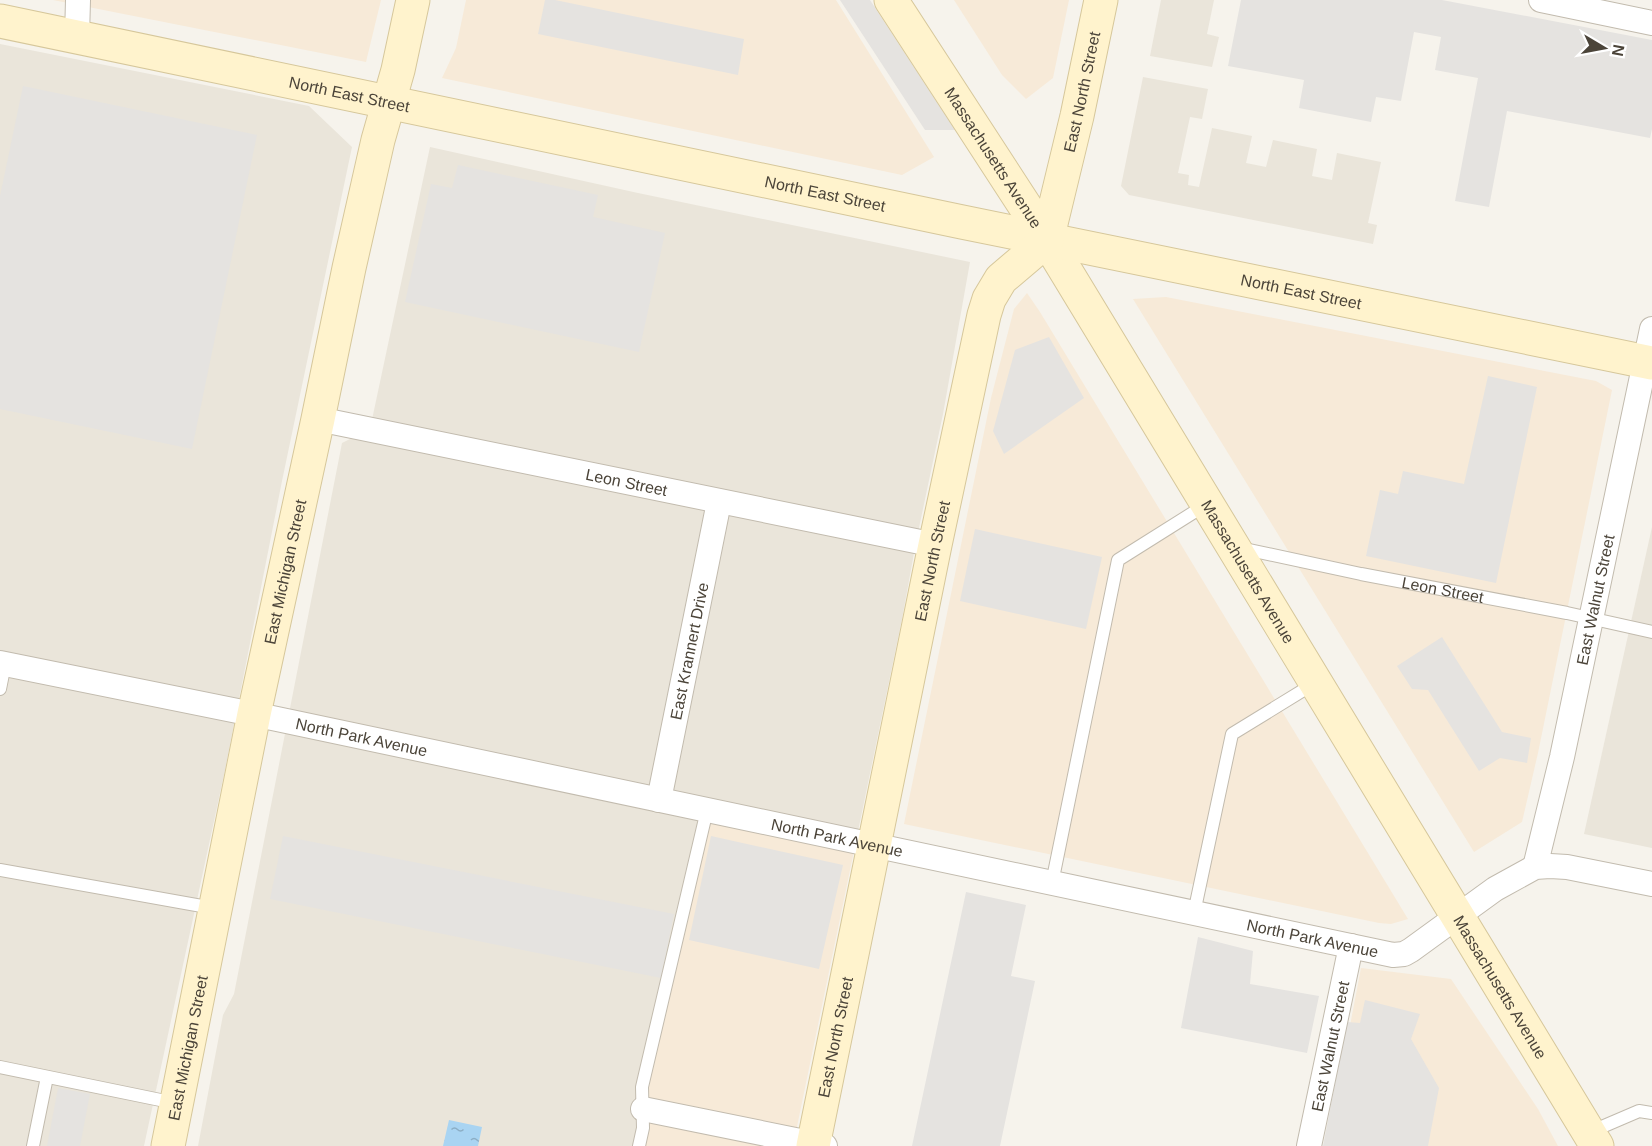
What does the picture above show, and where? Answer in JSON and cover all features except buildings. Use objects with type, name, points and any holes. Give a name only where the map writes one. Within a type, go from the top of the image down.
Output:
[{"type":"main road","name":"East Michigan Street","points":[[168,1146],[254,714],[357,233],[413,0]]},
{"type":"main road","name":"Massachusetts Avenue","points":[[891,0],[1047,240],[1593,1139]]},
{"type":"main road","name":"East North Street","points":[[817,1145],[874,845],[984,315],[989,299],[1001,279],[1047,240],[1077,116],[1101,0]]},
{"type":"main road","name":"North East Street","points":[[0,21],[1047,240],[1649,362]]},
{"type":"street","points":[[77,37],[78,0]]},
{"type":"street","points":[[1541,0],[1652,23]]},
{"type":"street","name":"East Walnut Street","points":[[1535,867],[1555,792],[1649,362],[1652,329]]},
{"type":"street","name":"Leon Street","points":[[318,419],[935,545]]},
{"type":"street","name":"East Krannert Drive","points":[[659,800],[719,502]]},
{"type":"street","name":"North Park Avenue","points":[[2,663],[254,714],[1393,955],[1404,954],[1411,950],[1495,889],[1535,867],[1567,867],[1652,884]]},
{"type":"street","name":"East Walnut Street","points":[[1309,1146],[1351,946]]},
{"type":"street","points":[[643,1109],[817,1145]]},
{"type":"lane","points":[[1052,883],[1118,560],[1208,504]]},
{"type":"lane","name":"Leon Street","points":[[1233,546],[1372,576],[1555,610],[1652,632]]},
{"type":"lane","points":[[0,689],[2,663]]},
{"type":"lane","points":[[1194,913],[1232,734],[1316,682]]},
{"type":"lane","points":[[639,1146],[643,1128],[642,1087],[706,810]]},
{"type":"lane","points":[[0,870],[214,909]]},
{"type":"lane","points":[[0,1067],[176,1103]]},
{"type":"lane","points":[[33,1146],[47,1077]]},
{"type":"lane","points":[[1593,1139],[1639,1111],[1652,1113]]},
{"type":"shaded area","points":[[53,0],[381,0],[366,62]]},
{"type":"shaded area","points":[[466,0],[836,0],[934,157],[902,175],[442,78],[456,48]]},
{"type":"shaded area","points":[[545,0],[555,0],[744,39],[738,75],[538,34]]},
{"type":"shaded area","points":[[840,0],[870,0],[955,130],[925,130]]},
{"type":"shaded area","points":[[954,0],[1069,0],[1053,78],[1026,99],[1002,75]]},
{"type":"shaded area","points":[[1161,0],[1214,0],[1207,34],[1219,37],[1212,67],[1150,56]]},
{"type":"shaded area","points":[[1241,0],[1442,0],[1652,40],[1652,129],[1650,138],[1507,111],[1489,207],[1455,201],[1478,78],[1435,70],[1441,37],[1414,32],[1401,101],[1376,97],[1371,122],[1299,108],[1304,80],[1228,66]]},
{"type":"shaded area","points":[[0,44],[309,106],[352,147],[282,481],[225,770],[144,1146],[0,1146]]},
{"type":"shaded area","points":[[1143,77],[1208,89],[1202,119],[1190,117],[1178,173],[1189,175],[1188,185],[1199,187],[1212,128],[1252,136],[1246,163],[1266,167],[1273,140],[1317,149],[1312,176],[1332,180],[1337,153],[1381,162],[1368,223],[1377,225],[1373,244],[1129,195],[1121,186]]},
{"type":"shaded area","points":[[23,86],[257,135],[192,449],[0,409],[0,196]]},
{"type":"shaded area","points":[[430,147],[970,262],[943,414],[856,841],[639,1146],[198,1146],[223,1015],[234,994],[342,443],[370,429]]},
{"type":"shaded area","points":[[458,165],[598,195],[593,217],[665,233],[639,352],[405,302],[431,184],[452,188]]},
{"type":"shaded area","points":[[1027,293],[1408,919],[1391,924],[1379,923],[904,824],[991,398],[1014,309]]},
{"type":"shaded area","points":[[1166,297],[1596,381],[1612,390],[1522,822],[1474,852],[1133,299]]},
{"type":"shaded area","points":[[1049,337],[1084,398],[1004,454],[993,431],[1015,350]]},
{"type":"shaded area","points":[[1488,376],[1537,387],[1496,583],[1366,556],[1380,490],[1398,494],[1403,471],[1464,484]]},
{"type":"shaded area","points":[[1652,527],[1652,848],[1584,834]]},
{"type":"shaded area","points":[[975,529],[1102,557],[1086,629],[960,601]]},
{"type":"shaded area","points":[[1442,637],[1502,732],[1531,738],[1527,763],[1500,758],[1479,771],[1428,690],[1412,689],[1397,666]]},
{"type":"shaded area","points":[[707,810],[856,841],[793,1146],[639,1146],[642,1087]]},
{"type":"shaded area","points":[[283,836],[674,914],[661,978],[270,899]]},
{"type":"shaded area","points":[[711,836],[843,865],[819,969],[689,940]]},
{"type":"shaded area","points":[[966,892],[1026,905],[1011,976],[1035,981],[1000,1146],[912,1146]]},
{"type":"shaded area","points":[[1198,937],[1253,951],[1250,984],[1319,996],[1307,1053],[1181,1028]]},
{"type":"shaded area","points":[[1361,968],[1451,979],[1538,1109],[1558,1146],[1327,1146]]},
{"type":"shaded area","points":[[1365,1000],[1420,1014],[1411,1039],[1439,1088],[1428,1146],[1323,1146],[1347,1022],[1360,1023]]},
{"type":"shaded area","points":[[58,1088],[90,1094],[80,1146],[47,1146]]},
{"type":"water","points":[[449,1120],[482,1127],[478,1146],[443,1146]]}]
